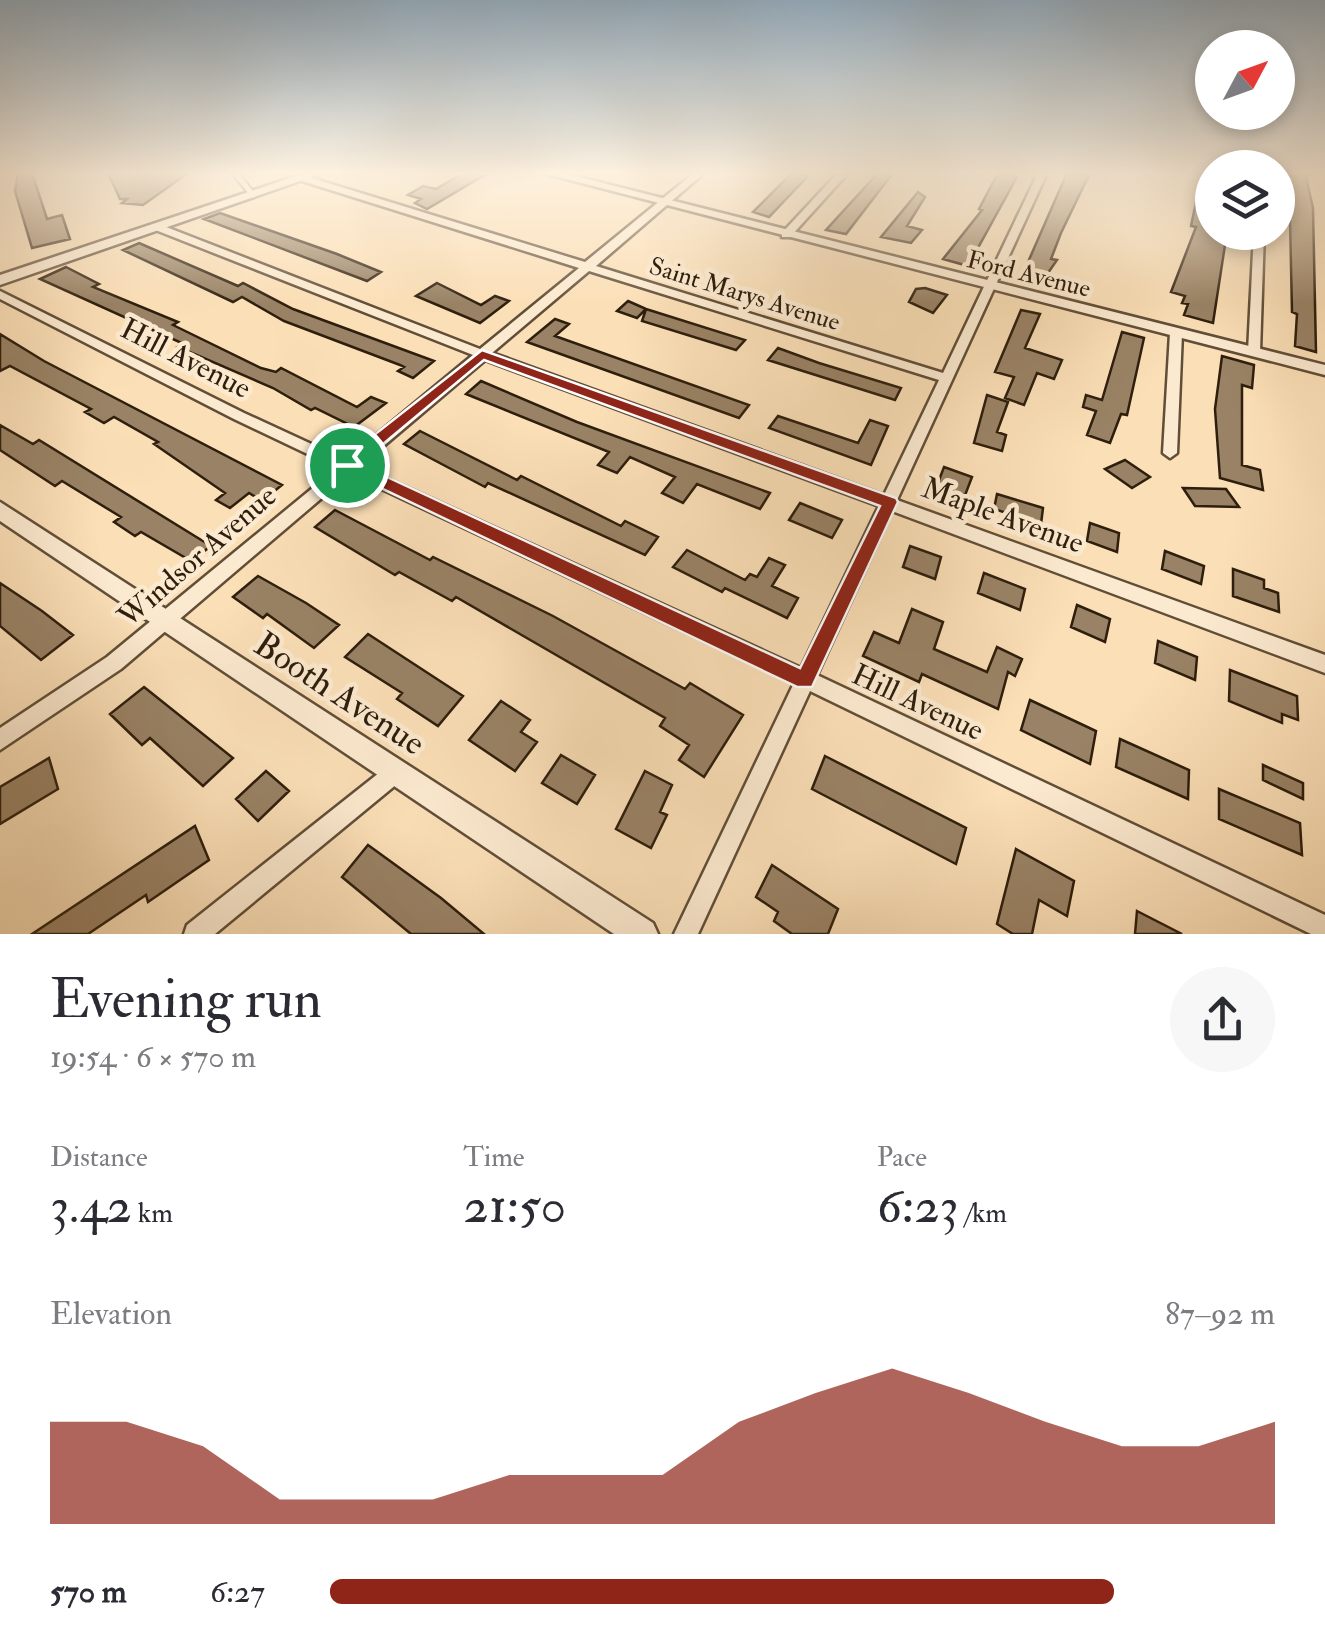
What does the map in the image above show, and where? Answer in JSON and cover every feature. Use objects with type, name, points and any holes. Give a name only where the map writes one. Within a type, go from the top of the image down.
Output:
[{"type":"street","points":[[0,280],[187,217]]},
{"type":"street","name":"Saint Marys Avenue","points":[[433,217],[584,268],[946,378]]},
{"type":"street","name":"Windsor Avenue","points":[[0,740],[68,698],[165,620],[648,217]]},
{"type":"street","name":"Ford Avenue","points":[[714,217],[1325,370]]},
{"type":"street","points":[[786,235],[803,217]]},
{"type":"street","points":[[686,934],[1023,217]]},
{"type":"street","name":"Maple Avenue","points":[[157,227],[482,354],[1325,664]]},
{"type":"street","points":[[1254,352],[1258,250]]},
{"type":"street","name":"Hill Avenue","points":[[0,294],[238,416],[1325,928]]},
{"type":"street","points":[[1170,454],[1176,333]]},
{"type":"street","name":"Booth Avenue","points":[[0,510],[642,934]]},
{"type":"street","points":[[196,934],[396,772]]},
{"type":"building","points":[[23,217],[63,217],[70,239],[32,248]]},
{"type":"building","points":[[230,217],[381,272],[367,281],[204,219]]},
{"type":"building","points":[[838,217],[859,217],[846,234],[826,230]]},
{"type":"building","points":[[898,217],[913,217],[907,226],[922,230],[911,243],[881,237]]},
{"type":"building","points":[[977,217],[995,217],[968,266],[943,259]]},
{"type":"building","points":[[1048,217],[1069,217],[1051,259],[1057,260],[1041,283],[1021,278]]},
{"type":"building","points":[[1295,217],[1313,217],[1316,352],[1295,346],[1297,314],[1292,312],[1291,250],[1295,250]]},
{"type":"building","points":[[1195,230],[1195,250],[1224,250],[1213,323],[1184,315],[1188,304],[1182,303],[1185,296],[1171,292]]},
{"type":"building","points":[[139,243],[238,286],[243,283],[293,309],[434,361],[413,378],[398,371],[404,367],[400,365],[284,321],[242,297],[233,302],[123,250]]},
{"type":"building","points":[[66,267],[99,284],[93,287],[178,322],[173,325],[261,368],[276,372],[281,368],[357,407],[371,397],[386,403],[354,427],[315,408],[311,410],[273,388],[178,347],[184,344],[40,279]]},
{"type":"building","points":[[437,283],[481,305],[495,296],[509,301],[480,323],[416,296]]},
{"type":"building","points":[[916,289],[947,295],[933,313],[909,302]]},
{"type":"building","points":[[628,301],[646,309],[637,318],[617,311]]},
{"type":"building","points":[[646,309],[745,340],[736,350],[642,321]]},
{"type":"building","points":[[1021,310],[1040,314],[1025,348],[1062,360],[1054,379],[1037,373],[1024,405],[1005,398],[1014,377],[995,372]]},
{"type":"building","points":[[555,319],[569,324],[555,336],[749,405],[739,418],[527,342]]},
{"type":"building","points":[[1122,332],[1144,338],[1127,415],[1121,414],[1110,443],[1087,435],[1096,411],[1083,407],[1086,395],[1102,400]]},
{"type":"building","points":[[0,334],[44,361],[282,485],[262,501],[249,493],[230,508],[216,500],[225,493],[154,444],[158,442],[114,417],[104,423],[85,412],[91,409],[10,366],[0,371]]},
{"type":"building","points":[[778,348],[901,388],[895,400],[768,360]]},
{"type":"building","points":[[1222,356],[1254,365],[1252,388],[1242,385],[1242,465],[1260,470],[1263,490],[1220,478],[1215,409]]},
{"type":"building","points":[[481,381],[577,422],[770,493],[760,509],[697,484],[683,503],[662,493],[675,477],[630,457],[617,473],[598,465],[609,452],[466,394]]},
{"type":"building","points":[[987,395],[1008,402],[997,432],[1006,435],[1002,451],[974,443]]},
{"type":"building","points":[[778,416],[858,443],[870,420],[888,426],[871,465],[769,428]]},
{"type":"building","points":[[0,425],[33,444],[39,440],[211,546],[191,561],[141,532],[135,536],[114,522],[121,517],[62,481],[55,486],[0,450]]},
{"type":"building","points":[[420,431],[517,480],[521,476],[621,526],[625,521],[658,537],[645,555],[488,483],[485,487],[404,444]]},
{"type":"building","points":[[1125,460],[1150,477],[1132,488],[1105,469]]},
{"type":"building","points":[[944,467],[972,477],[964,498],[936,488]]},
{"type":"building","points":[[1183,488],[1226,489],[1239,507],[1195,506]]},
{"type":"building","points":[[997,494],[1043,508],[1041,524],[994,509]]},
{"type":"building","points":[[800,503],[842,520],[832,538],[789,520]]},
{"type":"building","points":[[335,510],[430,560],[433,557],[553,616],[685,689],[690,683],[743,715],[704,777],[679,760],[689,745],[660,726],[665,718],[456,597],[452,601],[399,572],[395,575],[315,527]]},
{"type":"building","points":[[1090,523],[1119,533],[1117,552],[1087,541]]},
{"type":"building","points":[[910,546],[941,557],[935,579],[903,567]]},
{"type":"building","points":[[687,550],[745,580],[750,574],[757,577],[769,558],[785,565],[772,586],[798,598],[787,618],[725,588],[722,592],[673,567]]},
{"type":"building","points":[[1165,551],[1204,566],[1201,584],[1162,569]]},
{"type":"building","points":[[1233,569],[1264,580],[1264,588],[1278,593],[1279,612],[1233,596]]},
{"type":"building","points":[[984,573],[1025,589],[1020,610],[978,593]]},
{"type":"building","points":[[258,576],[339,625],[314,648],[267,614],[263,618],[233,597]]},
{"type":"building","points":[[0,583],[73,635],[41,660],[0,626]]},
{"type":"building","points":[[1077,605],[1110,619],[1105,642],[1071,627]]},
{"type":"building","points":[[912,609],[943,622],[934,649],[987,672],[997,647],[1022,659],[1015,676],[1008,672],[998,709],[922,674],[919,682],[863,656],[874,632],[899,643]]},
{"type":"building","points":[[368,634],[463,696],[438,726],[397,699],[402,693],[345,657]]},
{"type":"building","points":[[1158,641],[1197,657],[1195,680],[1155,663]]},
{"type":"building","points":[[1230,670],[1297,696],[1298,720],[1282,714],[1282,723],[1229,701]]},
{"type":"building","points":[[144,687],[233,758],[203,786],[150,738],[142,745],[110,714]]},
{"type":"building","points":[[1030,700],[1096,731],[1090,764],[1021,730]]},
{"type":"building","points":[[501,701],[530,720],[521,732],[537,742],[515,771],[469,740]]},
{"type":"building","points":[[1120,739],[1189,770],[1188,799],[1116,767]]},
{"type":"building","points":[[561,755],[595,775],[577,804],[542,783]]},
{"type":"building","points":[[825,756],[966,828],[956,864],[812,789]]},
{"type":"building","points":[[49,758],[58,789],[0,824],[0,787]]},
{"type":"building","points":[[1263,765],[1303,783],[1303,799],[1263,780]]},
{"type":"building","points":[[266,771],[289,791],[258,821],[236,799]]},
{"type":"building","points":[[645,771],[672,785],[660,812],[667,815],[651,848],[616,829]]},
{"type":"building","points":[[1219,789],[1300,823],[1302,855],[1219,819]]},
{"type":"building","points":[[195,826],[209,860],[148,902],[146,895],[88,934],[32,934]]},
{"type":"building","points":[[368,845],[484,934],[411,934],[342,877]]},
{"type":"building","points":[[1016,849],[1074,881],[1067,916],[1039,900],[1032,934],[1013,934],[997,924]]},
{"type":"building","points":[[772,865],[838,909],[828,934],[792,934],[774,921],[778,912],[756,897]]},
{"type":"building","points":[[1137,911],[1182,934],[1135,934]]},
{"type":"route","points":[[482,354],[890,502],[805,680],[347,465],[482,354]]}]
